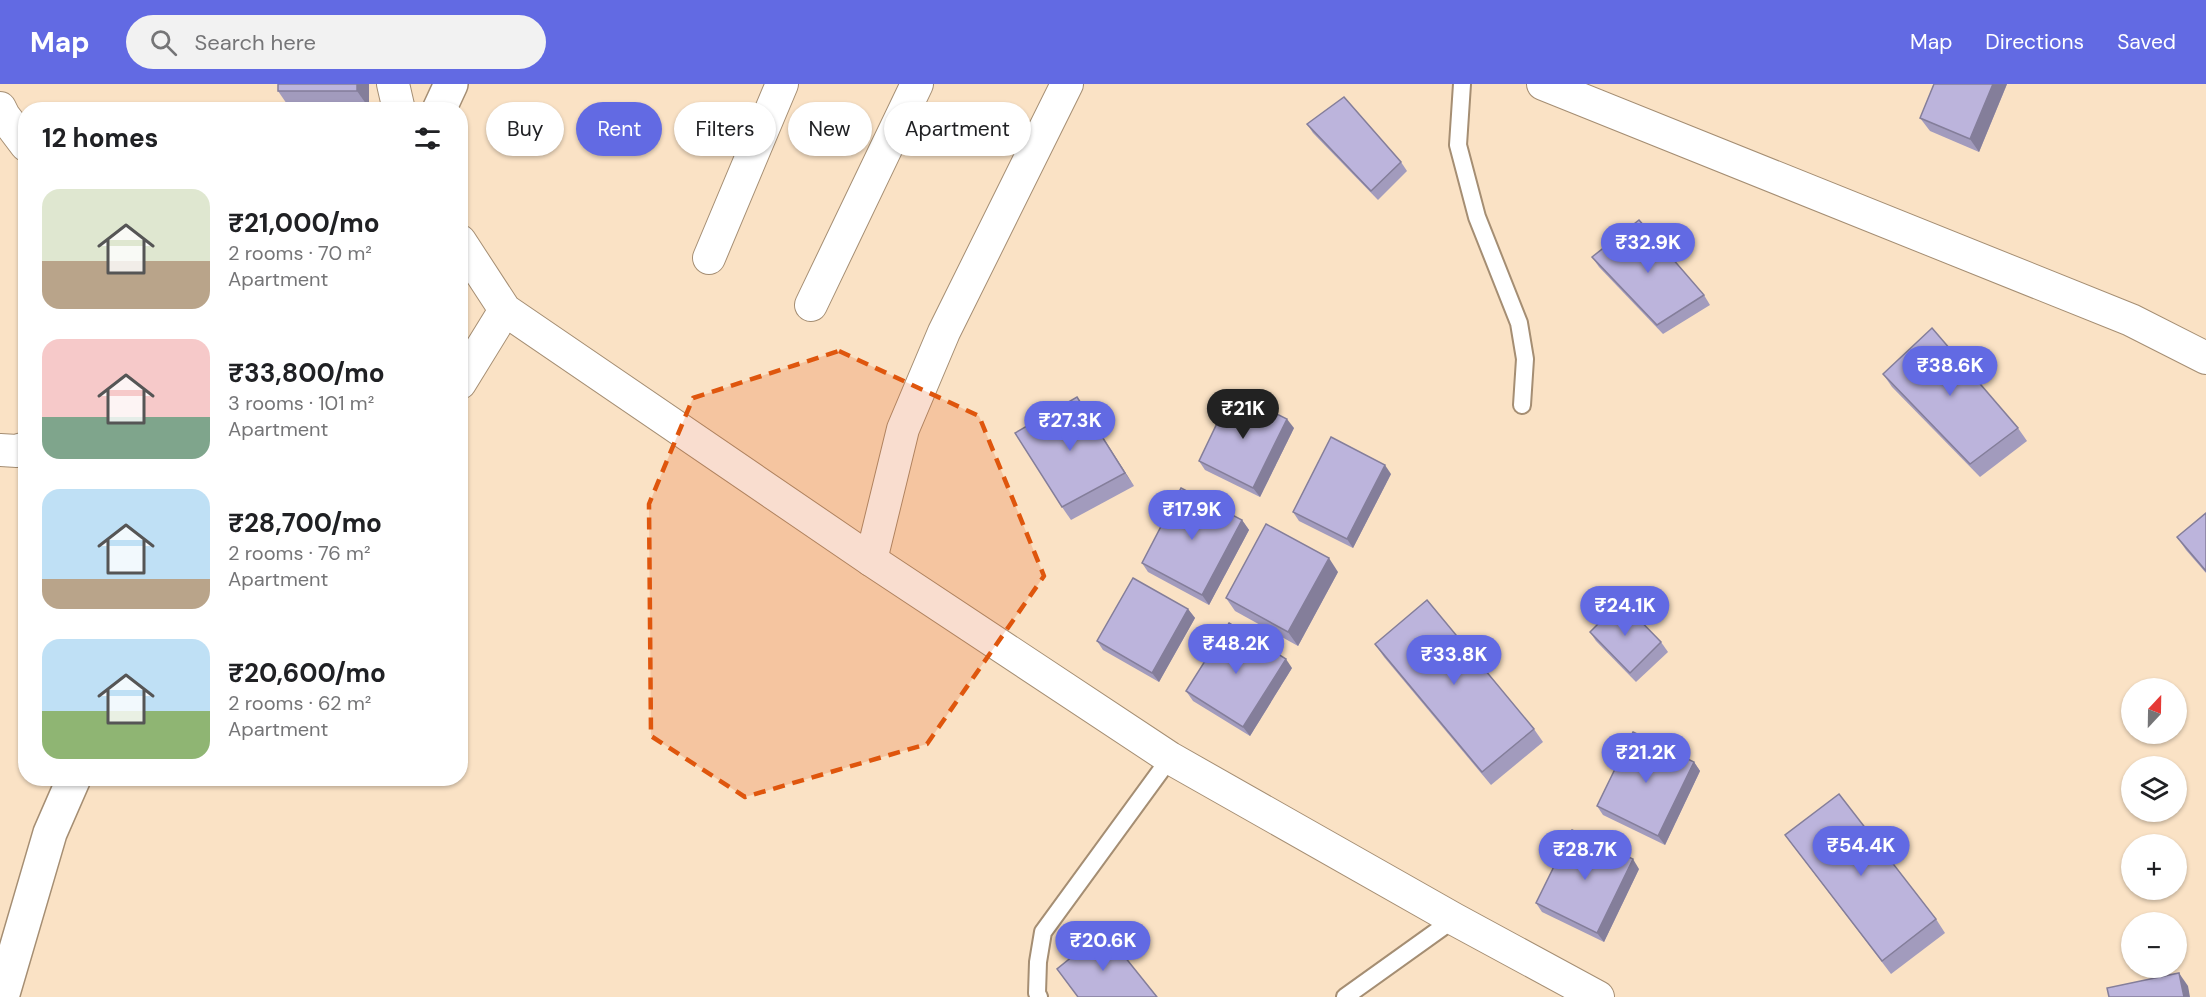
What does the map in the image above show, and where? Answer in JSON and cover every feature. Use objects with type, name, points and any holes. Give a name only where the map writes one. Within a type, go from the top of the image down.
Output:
[{"type":"street","points":[[393,84],[397,102]]},
{"type":"street","points":[[443,102],[451,84]]},
{"type":"street","points":[[709,258],[782,84]]},
{"type":"street","points":[[811,305],[917,84]]},
{"type":"street","points":[[871,560],[903,429],[944,332],[1067,84]]},
{"type":"street","points":[[1543,84],[2131,320],[2206,358]]},
{"type":"street","points":[[0,108],[18,134]]},
{"type":"street","points":[[468,253],[505,310],[871,560],[1170,758],[1454,919],[1598,997]]},
{"type":"street","points":[[468,370],[505,310]]},
{"type":"street","points":[[0,450],[18,451]]},
{"type":"street","points":[[2,997],[50,833],[71,786]]},
{"type":"lane","points":[[1462,84],[1458,145],[1477,217],[1519,323],[1525,359],[1522,405]]},
{"type":"lane","points":[[1039,997],[1037,993],[1038,962],[1043,932],[1170,758]]},
{"type":"lane","points":[[1345,997],[1454,919]]},
{"type":"highlighted area","points":[[839,351],[979,416],[1044,576],[927,744],[745,797],[651,736],[649,504],[693,398]]},
{"type":"building","points":[[278,84],[357,84],[357,91],[278,91]]},
{"type":"building","points":[[1934,84],[1993,84],[1970,139],[1920,118]]},
{"type":"building","points":[[1344,97],[1401,162],[1371,191],[1307,124]]},
{"type":"building","points":[[1639,220],[1704,295],[1657,325],[1592,257]]},
{"type":"building","points":[[1932,328],[2018,428],[1970,464],[1883,374]]},
{"type":"building","points":[[1232,392],[1287,419],[1253,488],[1199,461]]},
{"type":"building","points":[[1077,397],[1125,473],[1062,507],[1015,433]]},
{"type":"building","points":[[1331,437],[1385,465],[1347,539],[1293,512]]},
{"type":"building","points":[[1181,488],[1242,520],[1202,595],[1142,563]]},
{"type":"building","points":[[2206,513],[2206,571],[2177,537]]},
{"type":"building","points":[[1266,524],[1329,558],[1288,632],[1226,598]]},
{"type":"building","points":[[1133,578],[1188,609],[1152,673],[1097,641]]},
{"type":"building","points":[[1427,600],[1534,729],[1482,772],[1375,644]]},
{"type":"building","points":[[1621,601],[1661,642],[1630,673],[1590,632]]},
{"type":"building","points":[[1229,623],[1286,659],[1243,727],[1186,691]]},
{"type":"building","points":[[1633,732],[1694,762],[1658,836],[1597,806]]},
{"type":"building","points":[[1839,794],[1936,919],[1882,961],[1785,835]]},
{"type":"building","points":[[1572,830],[1633,859],[1597,933],[1536,903]]},
{"type":"building","points":[[1104,931],[1157,997],[1078,997],[1057,969]]},
{"type":"building","points":[[2155,978],[2180,978],[2184,997],[2109,997],[2107,988]]}]
